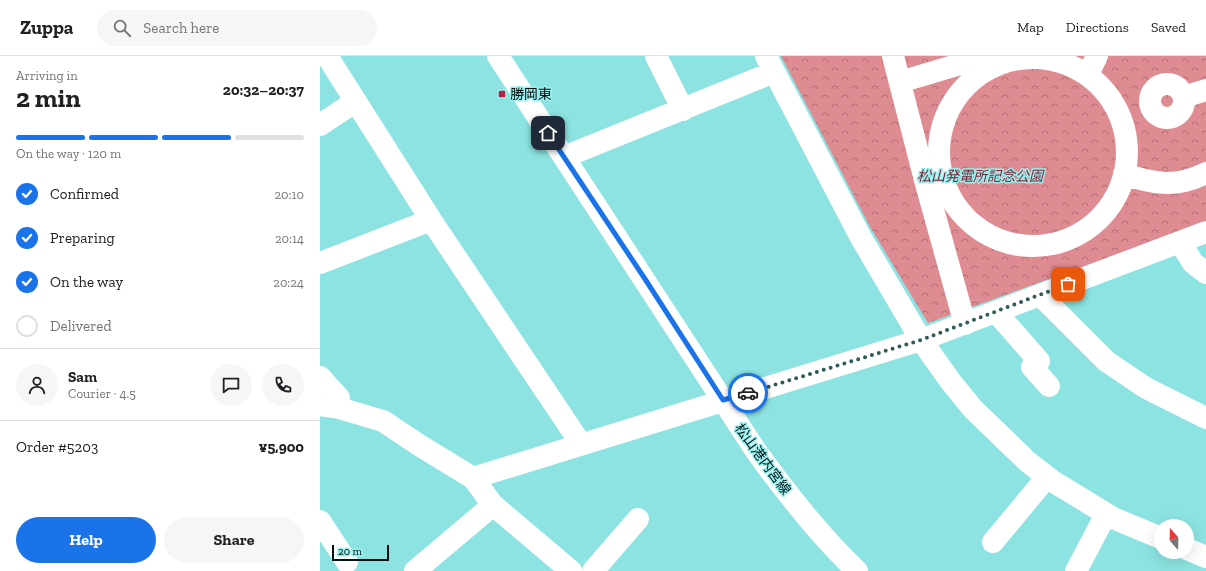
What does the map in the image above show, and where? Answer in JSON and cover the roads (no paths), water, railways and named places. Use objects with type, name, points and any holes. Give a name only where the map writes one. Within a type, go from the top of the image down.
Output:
[{"type":"street","points":[[327,56],[430,220],[581,444]]},
{"type":"street","name":"松山港内宮線","points":[[498,56],[645,279],[756,452],[780,485],[812,523],[857,571]]},
{"type":"street","points":[[656,56],[683,110]]},
{"type":"street","points":[[894,56],[900,82],[934,181],[965,324]]},
{"type":"street","points":[[900,82],[987,56]]},
{"type":"street","points":[[1033,58],[1051,59],[1070,65],[1092,65],[1119,116],[1124,130],[1126,144],[1124,174],[1119,192],[1109,210],[1094,224],[1076,235],[1056,243],[1035,247],[1013,245],[994,238],[977,228],[934,181],[939,159],[940,140],[944,121],[952,104],[978,75],[1013,60],[1033,58]]},
{"type":"street","points":[[564,157],[683,110],[770,64],[860,236],[921,340],[951,382],[973,409],[1028,462],[1047,476],[1106,514],[1154,535]]},
{"type":"street","points":[[1119,116],[1150,106],[1149,99],[1152,92],[1156,87],[1162,84],[1176,86],[1181,90],[1184,97],[1206,90]]},
{"type":"street","points":[[320,125],[356,101]]},
{"type":"street","points":[[1124,174],[1156,183],[1172,183],[1188,180],[1206,173]]},
{"type":"street","points":[[320,263],[430,220]]},
{"type":"street","points":[[473,478],[921,340],[1206,232]]},
{"type":"street","points":[[1180,242],[1193,263],[1206,272]]},
{"type":"street","points":[[1040,295],[1106,361],[1146,388],[1206,418]]},
{"type":"street","points":[[996,312],[1039,361],[1032,367],[1049,386]]},
{"type":"street","points":[[320,377],[339,398],[329,407]]},
{"type":"street","points":[[329,407],[383,421],[473,478],[493,505],[571,571]]},
{"type":"street","points":[[993,542],[1047,476]]},
{"type":"street","points":[[415,571],[493,505]]},
{"type":"street","points":[[1076,571],[1106,514]]},
{"type":"street","points":[[593,571],[638,519]]},
{"type":"street","points":[[320,521],[347,568]]},
{"type":"street","points":[[1194,552],[1206,557]]},
{"type":"place","name":"勝岡東","points":[[502,94]]},
{"type":"park label","name":"松山発電所記念公園","points":[[980,176]]}]
